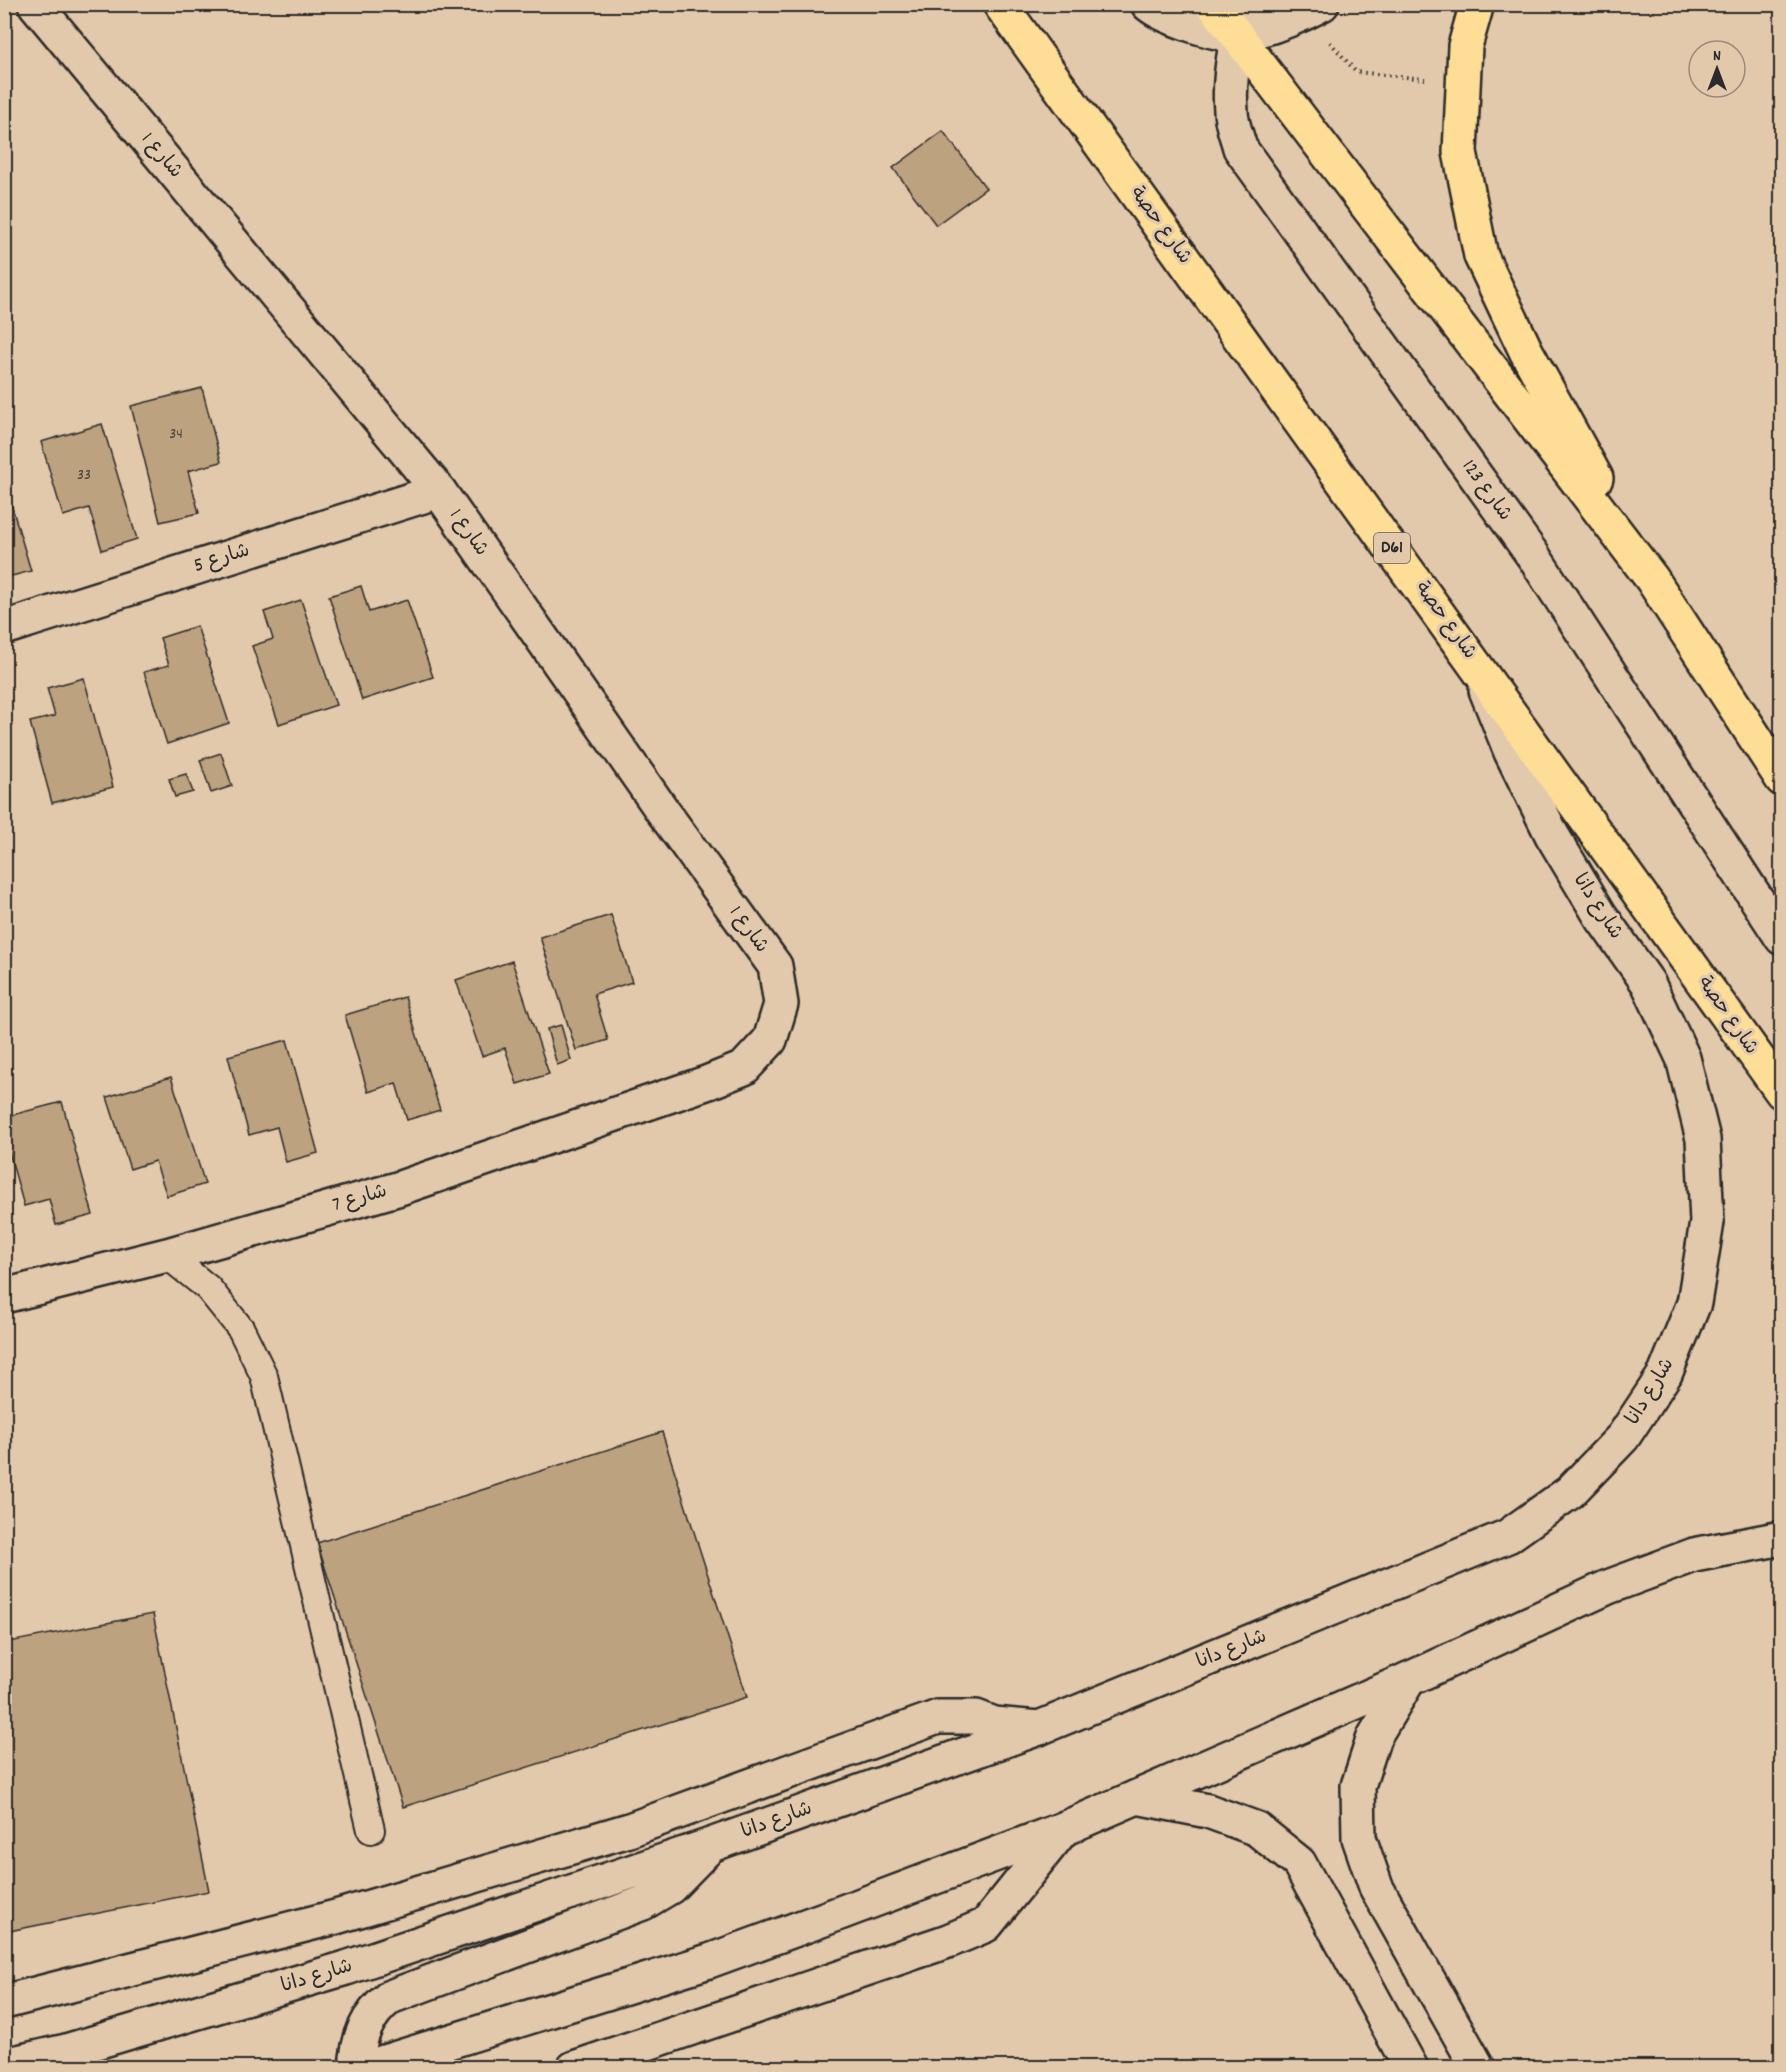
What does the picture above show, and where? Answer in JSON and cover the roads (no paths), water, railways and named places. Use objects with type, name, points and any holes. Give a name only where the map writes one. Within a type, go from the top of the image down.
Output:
[{"type":"main road","name":"شارع حصة","points":[[1000,4],[1782,1092]]},
{"type":"main road","points":[[1213,4],[1242,20],[1652,579],[1782,779]]},
{"type":"main road","points":[[1478,4],[1465,46],[1460,152],[1481,256],[1526,351],[1652,579]]},
{"type":"street","name":"شارع 1","points":[[34,4],[439,491],[657,804],[775,966],[780,1004],[770,1040],[744,1068],[709,1082]]},
{"type":"street","points":[[1148,4],[1154,10],[1194,26],[1314,9]]},
{"type":"street","name":"شارع 123","points":[[1242,20],[1230,113],[1240,148],[1534,557],[1782,938]]},
{"type":"street","name":"شارع 5","points":[[4,628],[439,491]]},
{"type":"street","name":"شارع دانا","points":[[4,2065],[66,2051],[346,1968],[711,1845],[1039,1728],[1508,1536],[1570,1492],[1623,1437],[1665,1374],[1695,1303],[1707,1222],[1703,1139],[1683,1058],[1648,983],[1600,915],[1552,835],[1511,752],[1477,666]]},
{"type":"street","name":"شارع 7","points":[[4,1296],[166,1255],[397,1189],[709,1082]]},
{"type":"street","points":[[365,2067],[709,1961],[1063,1829],[1409,1679],[1608,1587],[1694,1555],[1782,1538]]},
{"type":"street","points":[[1409,1679],[1370,1747],[1358,1786],[1359,1838],[1376,1887],[1479,2067]]},
{"type":"street","points":[[4,2002],[336,1917],[629,1830],[938,1717],[957,1715],[976,1717],[994,1724],[1039,1728]]},
{"type":"street","points":[[1137,1797],[1208,1811],[1257,1829],[1299,1863],[1411,2067]]},
{"type":"street","points":[[574,2067],[948,1941],[986,1925],[1063,1829]]},
{"type":"street","points":[[356,2067],[357,2046],[366,2023],[378,2007],[390,1997],[643,1903],[670,1887],[711,1845]]},
{"type":"lane","points":[[166,1255],[208,1288],[241,1329],[264,1376],[371,1830]]}]
